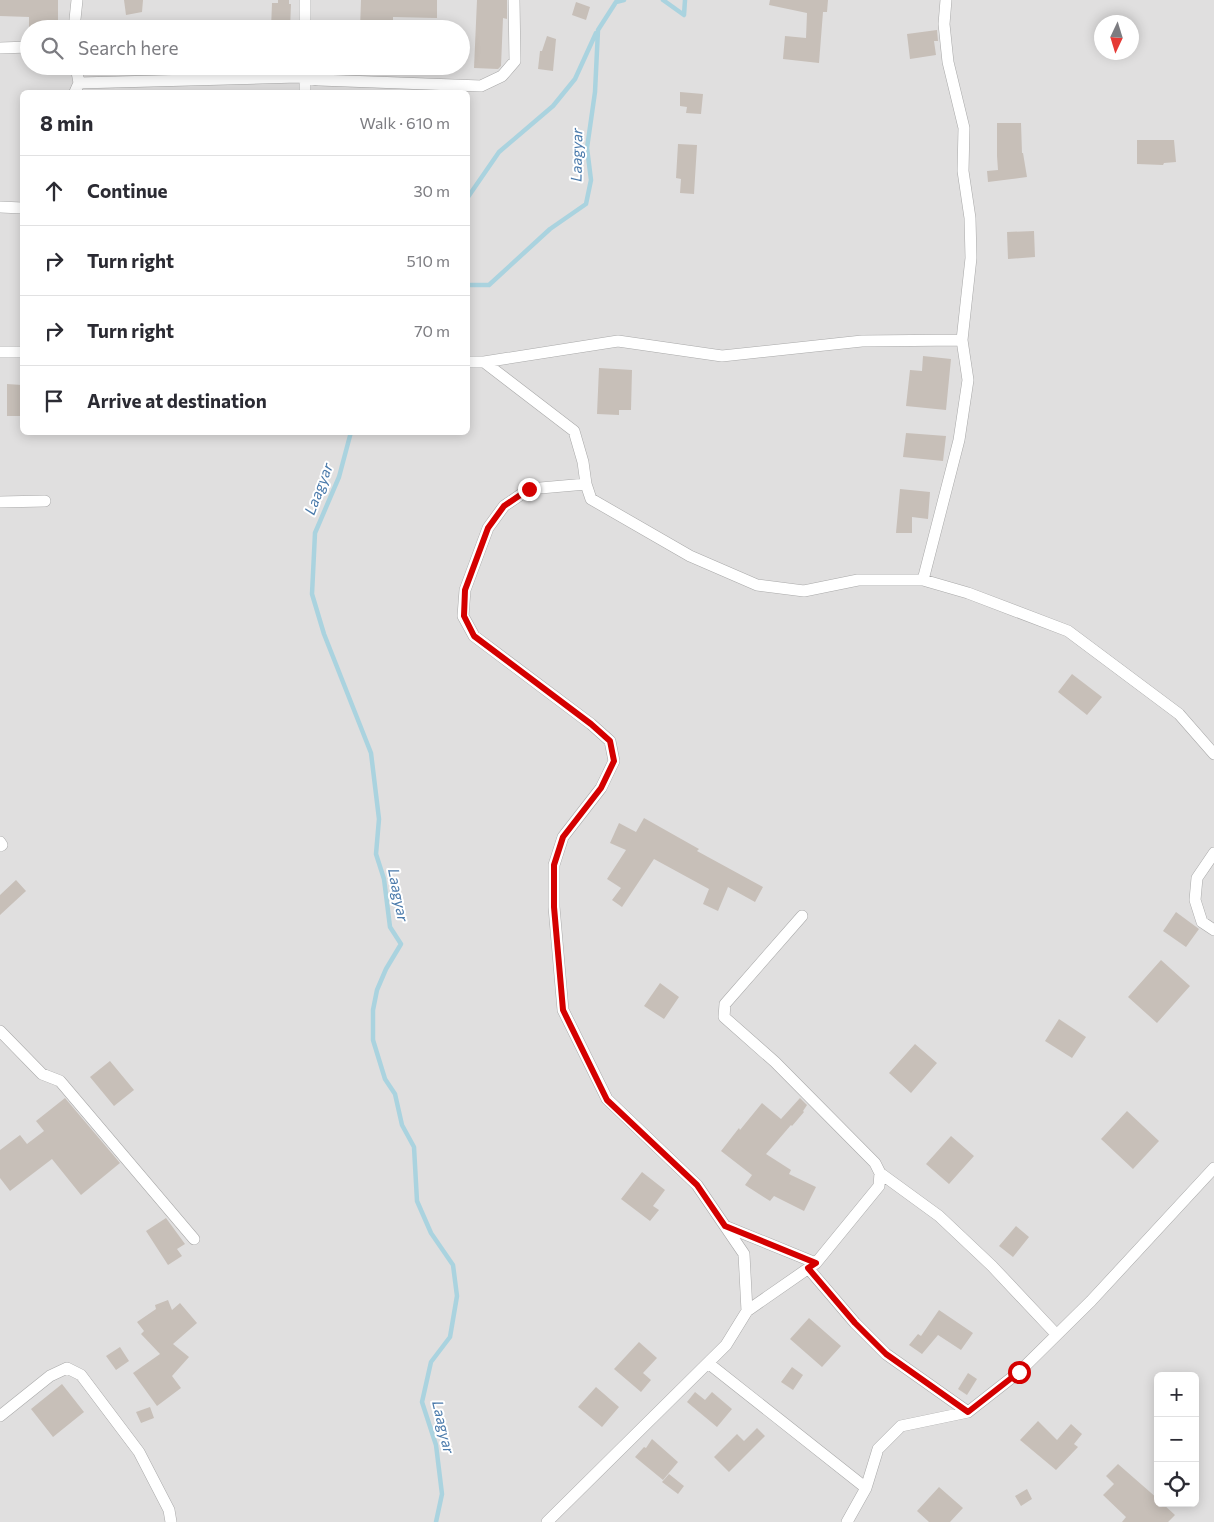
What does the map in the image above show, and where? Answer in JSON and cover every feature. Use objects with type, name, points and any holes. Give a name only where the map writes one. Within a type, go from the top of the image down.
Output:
[{"type":"street","points":[[75,20],[76,0]]},
{"type":"street","points":[[305,0],[305,20]]},
{"type":"street","points":[[310,75],[319,80],[481,86],[502,76],[515,61],[514,0]]},
{"type":"street","points":[[923,580],[958,440],[968,380],[962,340],[971,258],[970,218],[963,170],[964,128],[948,62],[944,24],[946,0]]},
{"type":"street","points":[[0,48],[20,47]]},
{"type":"street","points":[[76,75],[77,88],[262,75]]},
{"type":"street","points":[[305,75],[305,90]]},
{"type":"street","points":[[0,207],[20,208]]},
{"type":"street","points":[[470,362],[484,362],[618,341],[722,356],[862,341],[962,340]]},
{"type":"street","points":[[0,352],[20,352]]},
{"type":"street","points":[[484,362],[574,432],[591,499],[690,556],[756,585],[804,591],[858,580],[923,580],[968,593],[1068,631],[1179,714],[1214,754]]},
{"type":"street","points":[[586,484],[529,489],[504,506],[488,528],[465,590],[464,616],[474,636],[584,718],[610,741],[614,761],[601,788],[563,837],[554,865],[554,907],[563,1010],[607,1100],[697,1185],[744,1254],[747,1311]]},
{"type":"street","points":[[0,502],[45,501]]},
{"type":"street","points":[[1214,853],[1197,878],[1195,900],[1202,922],[1214,930]]},
{"type":"street","points":[[802,916],[725,1004],[724,1017],[795,1082],[875,1163],[880,1173],[939,1216],[992,1266],[1056,1334]]},
{"type":"street","points":[[0,1031],[42,1074],[60,1081],[194,1239]]},
{"type":"street","points":[[847,1522],[866,1488],[878,1449],[901,1426],[968,1412],[1019,1372],[1091,1301],[1214,1168]]},
{"type":"street","points":[[547,1522],[726,1346],[747,1311],[812,1265],[879,1186],[880,1173]]},
{"type":"street","points":[[725,1226],[812,1265],[855,1323],[886,1354],[968,1412]]},
{"type":"street","points":[[708,1363],[866,1488]]},
{"type":"street","points":[[0,1416],[50,1376],[67,1368],[82,1375],[139,1452],[169,1510],[171,1522]]},
{"type":"shaded area","points":[[0,0],[1214,0],[1214,1522],[0,1522]]},
{"type":"building","points":[[0,0],[58,0],[58,20],[29,20],[29,17],[0,16]]},
{"type":"building","points":[[124,0],[143,0],[142,12],[126,15]]},
{"type":"building","points":[[278,0],[289,0],[289,4],[291,4],[290,20],[271,20],[272,3],[278,3]]},
{"type":"building","points":[[361,0],[437,0],[437,18],[393,17],[393,20],[360,20]]},
{"type":"building","points":[[477,0],[507,0],[507,19],[503,18],[501,66],[498,69],[474,68]]},
{"type":"building","points":[[770,0],[828,0],[827,12],[823,12],[819,63],[783,59],[785,36],[806,38],[807,13],[769,5]]},
{"type":"building","points":[[576,2],[590,7],[586,20],[572,15]]},
{"type":"building","points":[[937,30],[938,41],[934,41],[936,55],[910,59],[907,34]]},
{"type":"building","points":[[547,36],[556,39],[553,71],[538,69],[540,51],[542,51]]},
{"type":"building","points":[[680,92],[703,94],[701,114],[686,113],[687,107],[680,106]]},
{"type":"building","points":[[997,123],[1021,123],[1022,153],[1027,177],[988,182],[987,171],[998,170]]},
{"type":"building","points":[[1137,140],[1174,140],[1176,162],[1164,163],[1163,165],[1137,164]]},
{"type":"building","points":[[678,144],[697,145],[694,194],[680,193],[681,179],[676,178]]},
{"type":"building","points":[[1034,231],[1035,257],[1008,259],[1007,232]]},
{"type":"building","points":[[923,356],[951,359],[946,410],[906,406],[910,370],[922,371]]},
{"type":"building","points":[[599,368],[632,370],[631,410],[619,410],[619,415],[597,414]]},
{"type":"building","points":[[7,384],[20,385],[20,416],[7,416]]},
{"type":"building","points":[[906,433],[946,436],[943,461],[903,457]]},
{"type":"building","points":[[900,489],[930,492],[928,519],[912,517],[912,533],[896,533]]},
{"type":"building","points":[[1072,674],[1102,697],[1087,715],[1058,692]]},
{"type":"building","points":[[644,818],[699,849],[697,851],[763,887],[755,902],[728,887],[718,911],[703,904],[709,889],[654,859],[622,907],[612,900],[621,888],[607,879],[626,850],[610,843],[619,823],[636,832]]},
{"type":"building","points":[[16,880],[26,891],[0,915],[0,895]]},
{"type":"building","points":[[1176,912],[1199,929],[1186,947],[1163,931]]},
{"type":"building","points":[[1161,960],[1190,986],[1157,1023],[1128,997]]},
{"type":"building","points":[[660,983],[679,997],[664,1019],[644,1006]]},
{"type":"building","points":[[1059,1019],[1086,1037],[1072,1058],[1045,1041]]},
{"type":"building","points":[[915,1044],[937,1063],[911,1093],[889,1073]]},
{"type":"building","points":[[110,1061],[134,1090],[114,1106],[90,1077]]},
{"type":"building","points":[[65,1098],[120,1163],[81,1195],[52,1159],[10,1191],[0,1178],[0,1150],[20,1135],[27,1144],[44,1131],[36,1121]]},
{"type":"building","points":[[800,1098],[807,1105],[804,1112],[766,1154],[791,1170],[789,1174],[816,1187],[804,1211],[774,1196],[770,1201],[745,1185],[752,1175],[721,1151],[762,1103],[781,1119]]},
{"type":"building","points":[[1127,1111],[1159,1141],[1133,1169],[1101,1139]]},
{"type":"building","points":[[951,1136],[974,1156],[949,1184],[926,1164]]},
{"type":"building","points":[[642,1172],[665,1190],[653,1206],[659,1210],[650,1221],[621,1199]]},
{"type":"building","points":[[166,1218],[185,1244],[177,1249],[182,1256],[168,1265],[146,1231]]},
{"type":"building","points":[[1016,1226],[1029,1237],[1013,1257],[999,1246]]},
{"type":"building","points":[[168,1300],[172,1310],[180,1303],[197,1323],[173,1344],[189,1357],[172,1376],[181,1388],[157,1406],[133,1373],[160,1354],[141,1334],[144,1331],[137,1322],[156,1309],[155,1305]]},
{"type":"building","points":[[939,1310],[973,1333],[961,1350],[938,1335],[922,1354],[909,1345],[918,1334],[921,1336]]},
{"type":"building","points":[[809,1318],[841,1346],[822,1367],[790,1339]]},
{"type":"building","points":[[639,1342],[657,1358],[643,1373],[651,1380],[641,1392],[614,1369]]},
{"type":"building","points":[[120,1347],[129,1361],[116,1370],[106,1356]]},
{"type":"building","points":[[792,1367],[803,1375],[793,1390],[781,1382]]},
{"type":"building","points":[[968,1373],[977,1379],[967,1395],[958,1389]]},
{"type":"building","points":[[62,1384],[84,1412],[53,1437],[31,1409]]},
{"type":"building","points":[[596,1387],[619,1407],[602,1427],[578,1407]]},
{"type":"building","points":[[695,1392],[705,1400],[712,1392],[732,1409],[717,1427],[687,1402]]},
{"type":"building","points":[[150,1407],[154,1418],[141,1423],[136,1412]]},
{"type":"building","points":[[1038,1421],[1057,1440],[1071,1424],[1082,1434],[1074,1444],[1078,1447],[1056,1470],[1020,1440]]},
{"type":"building","points":[[757,1428],[765,1436],[729,1472],[714,1457],[737,1434],[744,1441]]},
{"type":"building","points":[[652,1439],[678,1462],[663,1480],[635,1457],[644,1447],[646,1448]]},
{"type":"building","points":[[1118,1464],[1154,1496],[1154,1507],[1166,1507],[1175,1515],[1168,1522],[1122,1522],[1126,1517],[1103,1495],[1114,1484],[1106,1476]]},
{"type":"building","points":[[669,1474],[684,1486],[678,1494],[662,1482]]},
{"type":"building","points":[[939,1487],[963,1508],[950,1522],[929,1522],[917,1511]]},
{"type":"building","points":[[1027,1489],[1032,1499],[1021,1506],[1015,1496]]},
{"type":"waterway","name":"Laagyar","points":[[470,285],[489,285],[550,229],[586,204],[591,180],[587,148],[595,92],[598,30],[616,2],[624,0]]},
{"type":"waterway","name":"Laagyar","points":[[663,0],[684,15],[685,0]]},
{"type":"waterway","points":[[470,194],[499,152],[553,106],[575,79],[596,33]]},
{"type":"waterway","name":"Laagyar","points":[[350,435],[339,477],[315,533],[312,594],[324,634],[371,753],[379,819],[376,854],[384,879],[390,927],[401,944],[386,969],[377,990],[373,1010],[373,1040],[385,1079],[395,1094],[402,1125],[414,1147],[417,1201],[431,1233],[453,1265],[457,1296],[450,1337],[431,1362],[422,1402],[436,1445],[442,1494],[436,1522]]},
{"type":"route","points":[[529,489],[504,506],[488,528],[465,590],[464,616],[474,636],[591,724],[610,741],[614,761],[601,788],[563,837],[554,865],[554,907],[563,1010],[607,1100],[697,1185],[725,1226],[816,1263],[808,1268],[855,1323],[886,1354],[968,1412],[1019,1372]]}]
